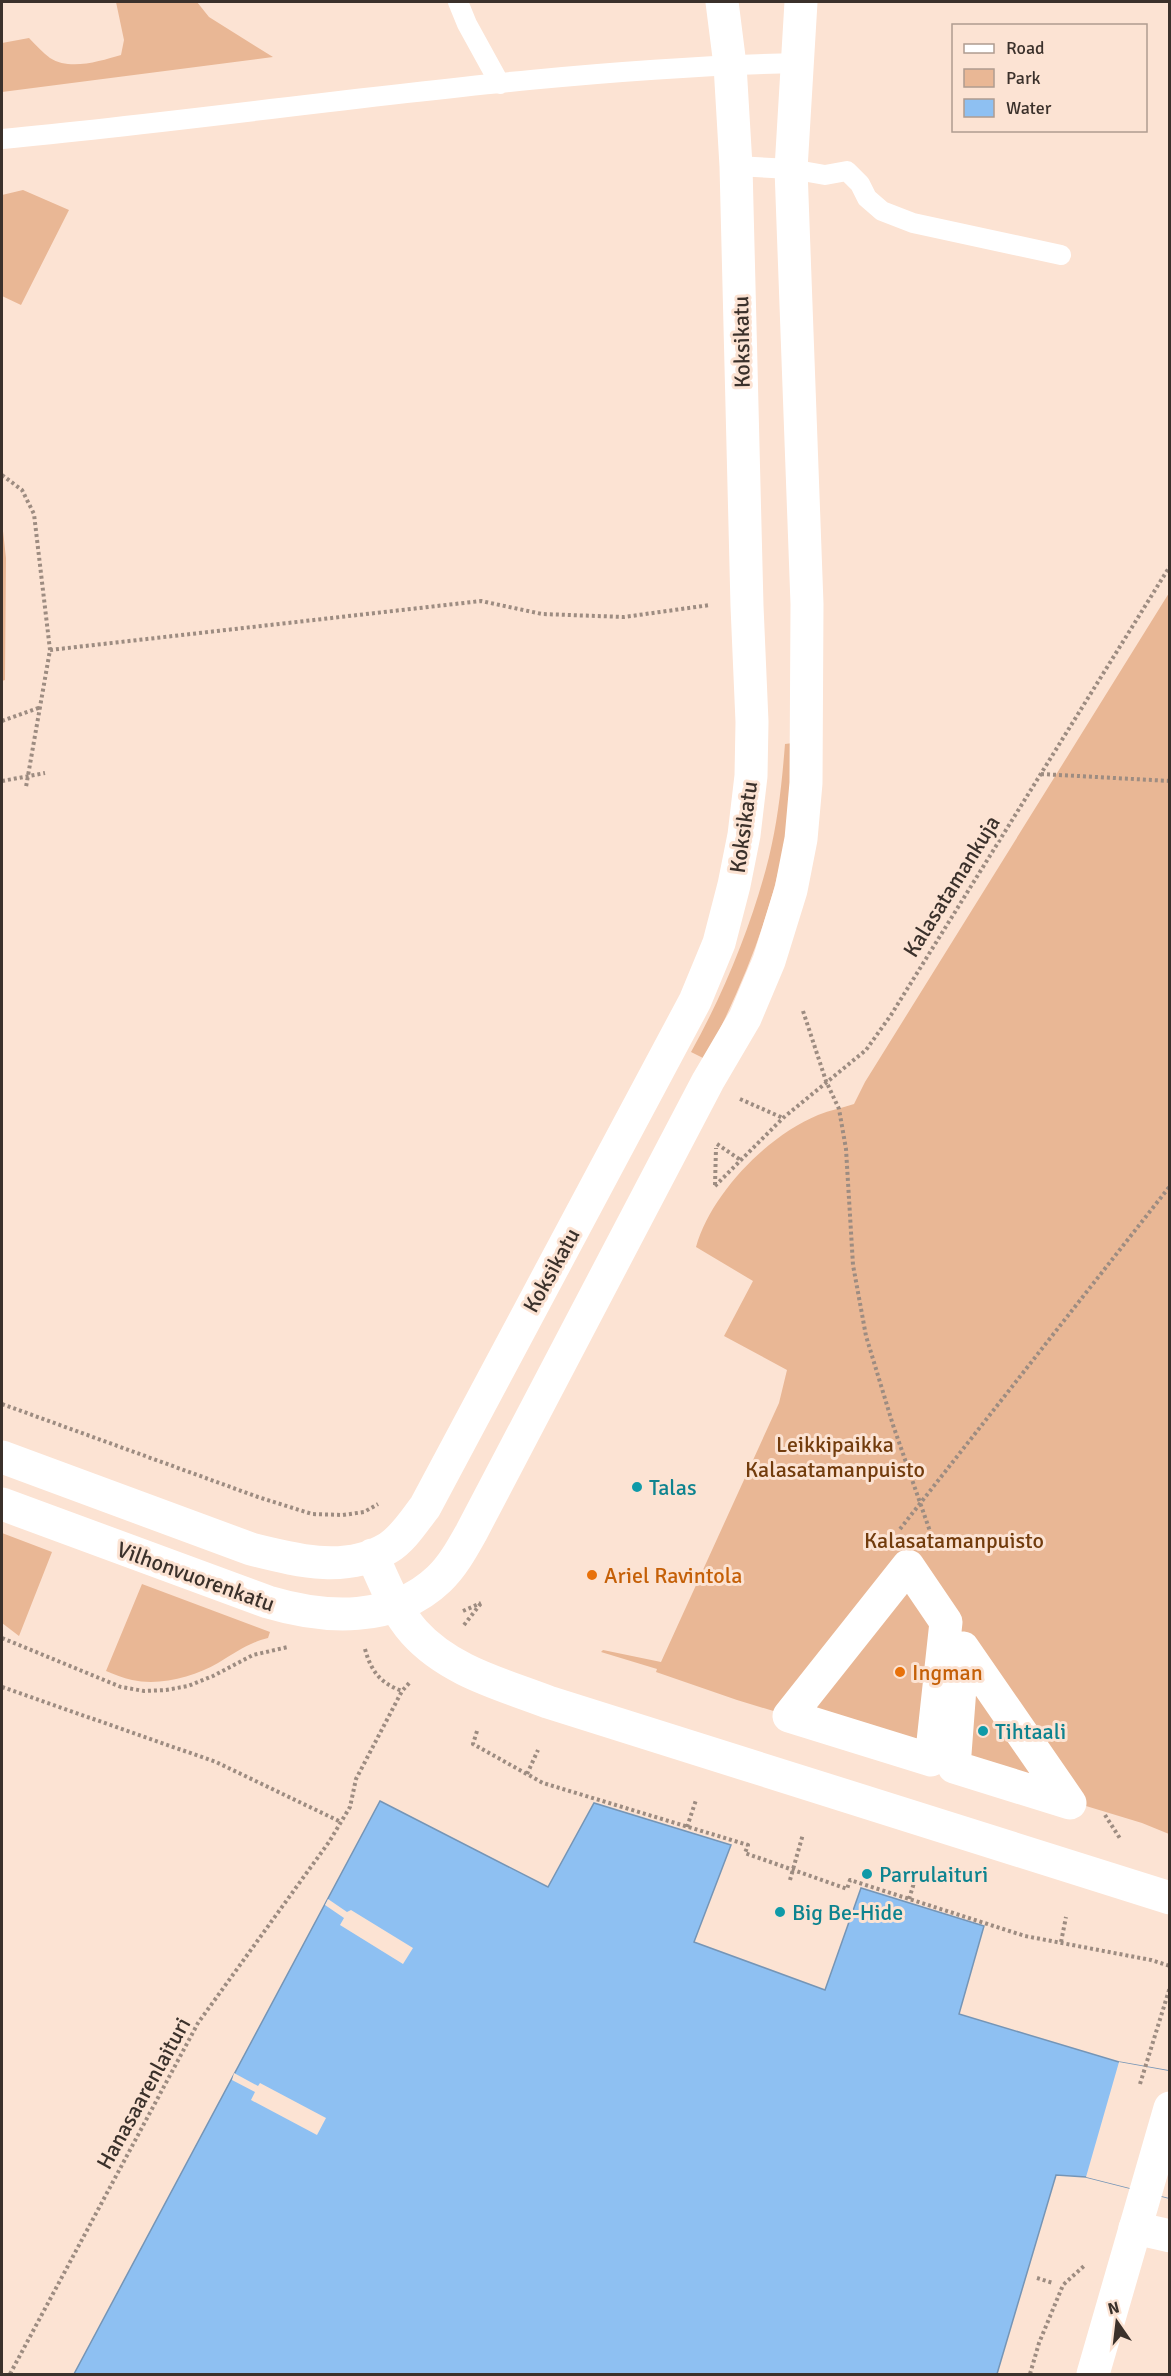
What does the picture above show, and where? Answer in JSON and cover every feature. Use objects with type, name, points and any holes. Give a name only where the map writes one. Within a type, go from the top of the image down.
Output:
[{"type":"main road","name":"Koksikatu","points":[[372,1555],[395,1543],[425,1507],[695,1001],[719,943],[731,897],[744,835],[751,776],[752,722],[736,166],[730,65],[722,2]]},
{"type":"main road","points":[[396,1606],[420,1596],[441,1578],[471,1533],[708,1081],[745,1018],[770,961],[791,890],[801,839],[806,783],[807,604],[791,160],[801,2]]},
{"type":"main road","name":"Vilhonvuorenkatu","points":[[2,1457],[251,1548],[316,1563],[338,1563],[372,1555]]},
{"type":"main road","name":"Vilhonvuorenkatu","points":[[2,1504],[205,1581],[296,1610],[359,1614],[396,1606]]},
{"type":"main road","points":[[372,1555],[396,1606],[413,1631],[437,1654],[475,1675],[548,1702],[1170,1898]]},
{"type":"main road","points":[[908,1566],[946,1622],[931,1760],[789,1716],[908,1566]]},
{"type":"main road","points":[[963,1648],[1023,1735],[1070,1803],[954,1767],[963,1648]]},
{"type":"main road","points":[[1093,2374],[1170,2108]]},
{"type":"main road","points":[[1135,2228],[1170,2236]]},
{"type":"lane","points":[[458,2],[500,84]]},
{"type":"lane","points":[[2,139],[330,100],[685,67],[798,63]]},
{"type":"lane","points":[[736,166],[791,160],[825,175],[847,171],[860,184],[867,198],[882,211],[913,223],[1061,255]]},
{"type":"path","points":[[2,475],[22,490],[34,514],[50,650],[26,787]]},
{"type":"path","name":"Kalasatamankuja","points":[[716,1186],[783,1118],[866,1050],[891,1015],[1170,566]]},
{"type":"path","points":[[50,650],[481,601],[542,614],[624,617],[710,605]]},
{"type":"path","points":[[2,721],[41,707]]},
{"type":"path","points":[[2,781],[45,773]]},
{"type":"path","points":[[1040,774],[1170,781]]},
{"type":"path","points":[[803,1011],[826,1082],[839,1109],[846,1149],[854,1265],[866,1336],[919,1504]]},
{"type":"path","points":[[737,1097],[783,1118]]},
{"type":"path","points":[[898,1532],[1170,1186]]},
{"type":"path","points":[[2,1404],[294,1509],[312,1514],[344,1515]]},
{"type":"path","points":[[2,1638],[121,1688],[144,1691],[188,1686],[213,1676],[253,1654],[290,1647]]},
{"type":"path","name":"Hanasaarenlaituri","points":[[10,2374],[198,2023],[329,1842],[350,1807],[356,1779],[402,1691],[377,1677],[369,1663],[364,1645]]},
{"type":"path","points":[[2,1687],[216,1762],[341,1822]]},
{"type":"path","points":[[477,1731],[472,1744],[543,1783],[748,1845],[745,1853],[847,1889],[850,1880],[1025,1936],[1151,1960],[1170,1966]]},
{"type":"path","points":[[527,1774],[538,1750]]},
{"type":"path","points":[[687,1827],[696,1800]]},
{"type":"path","points":[[790,1880],[803,1834]]},
{"type":"path","points":[[909,1899],[918,1870]]},
{"type":"path","points":[[1061,1942],[1066,1917]]},
{"type":"path","points":[[1146,2067],[1170,1988]]},
{"type":"path","points":[[1030,2374],[1039,2343],[1063,2285],[1084,2266],[1087,2256]]},
{"type":"path","points":[[1037,2278],[1053,2283]]},
{"type":"green space","points":[[116,2],[197,2],[209,17],[273,57],[2,92],[2,43],[29,38],[50,58],[67,64],[85,64],[121,55],[124,40]]},
{"type":"green space","points":[[23,190],[69,210],[21,305],[2,296],[2,195]]},
{"type":"green space","points":[[2,522],[6,558],[5,680],[2,681]]},
{"type":"green space","name":"Kalasatamanpuisto","points":[[1169,593],[1169,1834],[1142,1823],[737,1700],[656,1672],[657,1669],[601,1652],[603,1650],[661,1662],[779,1403],[787,1370],[724,1336],[753,1281],[696,1247],[703,1227],[728,1187],[761,1152],[780,1137],[822,1113],[854,1104],[865,1082]]},
{"type":"green space","points":[[793,743],[788,824],[773,894],[743,978],[705,1059],[691,1052],[726,982],[755,907],[775,829],[785,744]]},
{"type":"green space","points":[[2,1533],[52,1552],[19,1636],[2,1623]]},
{"type":"green space","points":[[142,1584],[270,1632],[268,1638],[248,1645],[209,1668],[176,1679],[143,1682],[106,1671]]},
{"type":"water","points":[[380,1801],[548,1887],[594,1803],[731,1845],[694,1942],[825,1990],[861,1888],[984,1926],[959,2014],[1119,2062],[1169,2071],[1169,2198],[1086,2177],[1056,2175],[997,2374],[74,2374]]},
{"type":"pier","points":[[328,1899],[347,1912],[351,1910],[413,1948],[403,1964],[340,1925],[344,1918],[325,1905]]},
{"type":"pier","points":[[1119,2062],[1169,2071],[1169,2198],[1086,2177]]},
{"type":"pier","points":[[234,2073],[258,2086],[260,2083],[326,2118],[317,2135],[251,2100],[255,2092],[232,2080]]},
{"type":"place","name":"Talas","points":[[637,1487]]},
{"type":"place","name":"Ariel Ravintola","points":[[592,1575]]},
{"type":"place","name":"Ingman","points":[[900,1672]]},
{"type":"place","name":"Tihtaali","points":[[983,1731]]},
{"type":"place","name":"Parrulaituri","points":[[867,1874]]},
{"type":"place","name":"Big Be-Hide","points":[[780,1912]]},
{"type":"park label","name":"Leikkipaikka Kalasatamanpuisto","points":[[835,1456]]}]
